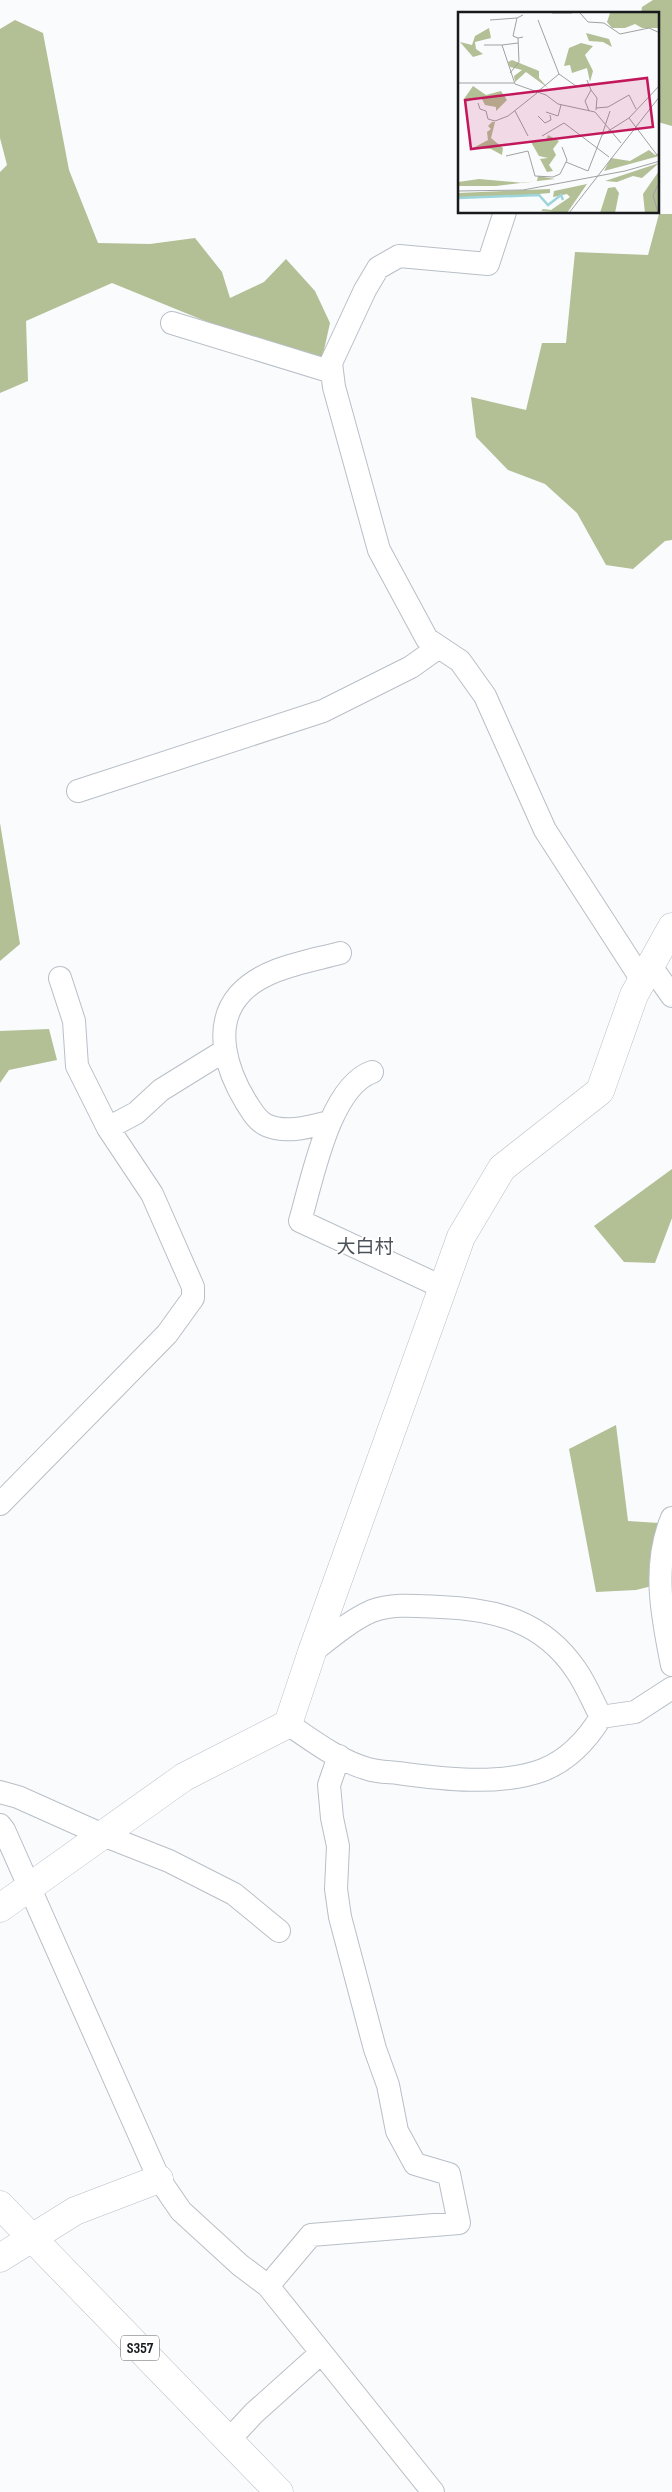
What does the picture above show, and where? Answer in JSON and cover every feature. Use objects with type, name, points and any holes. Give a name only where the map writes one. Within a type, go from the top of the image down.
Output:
[{"type":"street","points":[[504,214],[488,264],[399,256],[378,268],[365,290],[331,363],[337,397],[378,550],[427,639],[460,661],[485,696],[545,830],[646,973],[672,996]]},
{"type":"street","points":[[172,323],[332,372]]},
{"type":"street","points":[[78,792],[323,711],[411,667],[439,647]]},
{"type":"street","points":[[0,1908],[184,1777],[288,1724],[312,1652],[461,1238],[502,1168],[600,1091],[634,995],[672,927]]},
{"type":"street","points":[[329,1122],[300,1130],[268,1126],[258,1120],[238,1089],[224,1051],[225,1030],[228,1010],[240,994],[266,975],[340,952]]},
{"type":"street","points":[[0,1504],[167,1334],[193,1298],[193,1287],[152,1194],[108,1128],[77,1066],[74,1021],[60,978]]},
{"type":"street","points":[[108,1128],[136,1113],[161,1090],[224,1051]]},
{"type":"street","points":[[372,1072],[360,1076],[341,1100],[329,1122],[300,1222],[442,1287]]},
{"type":"street","points":[[672,1518],[664,1539],[660,1574],[665,1632],[672,1665]]},
{"type":"street","points":[[312,1652],[372,1611],[407,1605],[463,1608],[497,1613],[523,1622],[552,1642],[576,1669],[601,1717]]},
{"type":"street","points":[[601,1717],[635,1712],[672,1688]]},
{"type":"street","points":[[288,1724],[339,1756],[368,1769],[428,1778],[481,1780],[516,1776],[543,1770],[572,1752],[590,1735],[601,1717]]},
{"type":"street","points":[[268,2286],[312,2236],[459,2223],[449,2174],[415,2164],[397,2131],[388,2085],[375,2049],[340,1917],[336,1889],[338,1846],[332,1818],[329,1786],[339,1756]]},
{"type":"street","points":[[0,1792],[18,1797],[103,1835],[169,1861],[234,1894],[279,1932]]},
{"type":"street","points":[[0,1825],[4,1830],[159,2179],[181,2211],[240,2265],[268,2286],[433,2492]]},
{"type":"street","points":[[0,2258],[75,2212],[159,2179]]},
{"type":"street","name":"S357","points":[[0,2205],[279,2492]]},
{"type":"street","points":[[229,2440],[254,2413],[321,2353]]},
{"type":"green space","points":[[653,0],[672,0],[672,126],[660,123],[660,12],[641,12],[642,7]]},
{"type":"green space","points":[[15,20],[43,33],[69,170],[98,243],[150,244],[195,238],[222,272],[230,298],[264,282],[286,259],[315,291],[330,323],[320,368],[112,283],[26,321],[28,381],[0,393],[0,172],[7,165],[0,138],[0,29]]},
{"type":"green space","points":[[659,214],[672,214],[672,540],[665,541],[633,569],[606,565],[577,513],[545,484],[508,470],[476,437],[471,397],[526,410],[542,343],[566,343],[575,252],[648,255]]},
{"type":"green space","points":[[0,823],[20,944],[0,961]]},
{"type":"green space","points":[[49,1029],[57,1060],[9,1070],[0,1083],[0,1031]]},
{"type":"green space","points":[[672,1169],[672,1218],[655,1263],[624,1262],[594,1226]]},
{"type":"green space","points":[[616,1425],[628,1521],[659,1523],[656,1585],[636,1590],[596,1592],[569,1449]]},
{"type":"district","name":"大白村","points":[[365,1247]]}]
